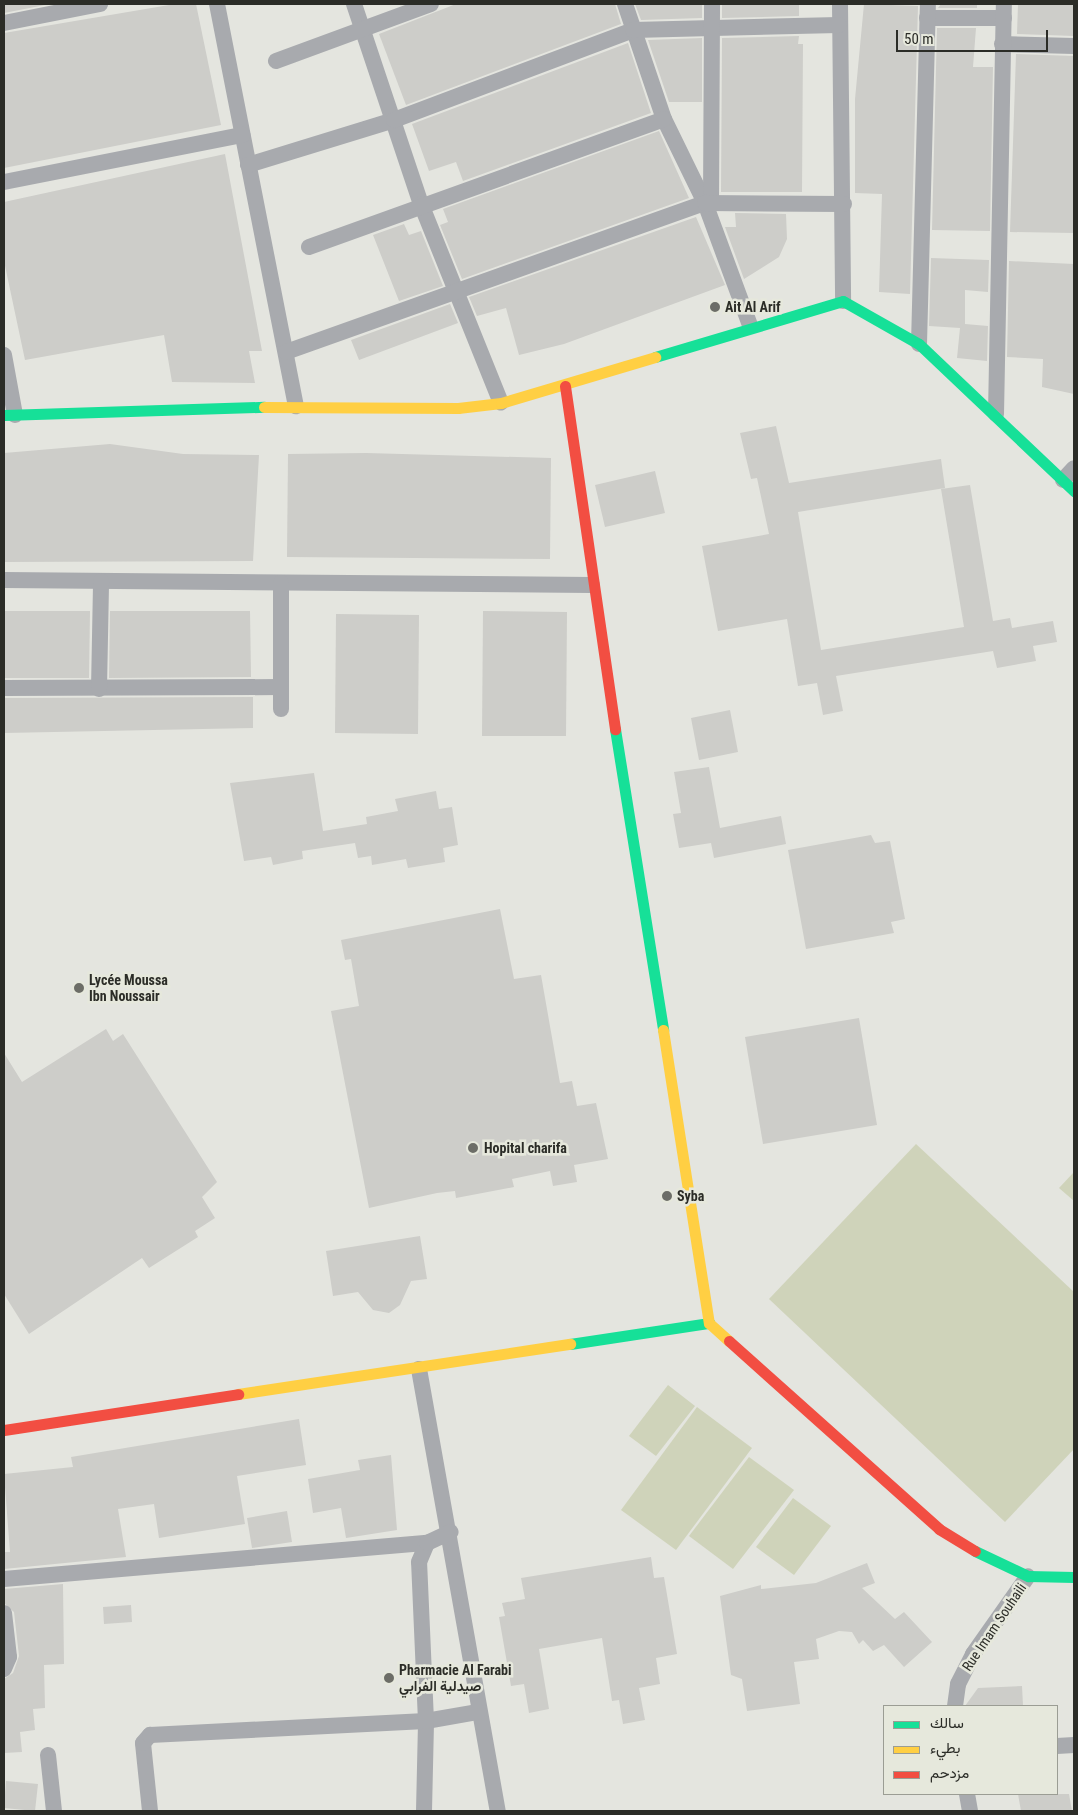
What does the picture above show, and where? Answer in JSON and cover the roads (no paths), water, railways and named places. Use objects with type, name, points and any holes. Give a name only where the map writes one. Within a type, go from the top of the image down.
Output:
[{"type":"street","points":[[4,23],[100,4]]},
{"type":"street","points":[[217,4],[296,406]]},
{"type":"street","points":[[354,4],[421,204],[458,290],[501,403]]},
{"type":"street","points":[[276,61],[431,4]]},
{"type":"street","points":[[625,4],[664,120],[708,203],[750,325]]},
{"type":"street","points":[[708,203],[712,4]]},
{"type":"street","points":[[840,4],[844,204],[843,300]]},
{"type":"street","points":[[919,344],[927,11],[1004,11],[996,414]]},
{"type":"street","points":[[248,165],[394,120],[633,30],[711,31],[839,25]]},
{"type":"street","points":[[1002,44],[1074,46]]},
{"type":"street","points":[[309,247],[421,204],[664,120]]},
{"type":"street","points":[[4,182],[242,135]]},
{"type":"street","points":[[286,352],[708,203],[844,204]]},
{"type":"street","points":[[4,355],[9,415],[296,406],[458,408],[501,403],[565,386],[750,325],[843,300],[919,344],[996,414],[1068,485],[1074,468]]},
{"type":"street","points":[[565,386],[592,584],[709,1323],[939,1529],[991,1562],[1028,1576],[1074,1577]]},
{"type":"street","points":[[4,580],[592,584]]},
{"type":"street","points":[[99,689],[101,582]]},
{"type":"street","points":[[281,583],[281,709]]},
{"type":"street","points":[[4,688],[281,687]]},
{"type":"street","points":[[4,1430],[419,1369],[709,1323]]},
{"type":"street","points":[[419,1369],[451,1532],[478,1712],[498,1811]]},
{"type":"street","points":[[4,1579],[427,1542],[451,1532]]},
{"type":"street","points":[[424,1811],[426,1721],[419,1562],[427,1542]]},
{"type":"street","name":"Rue Imam Souhaili","points":[[955,1705],[958,1684],[973,1654],[1028,1576]]},
{"type":"street","points":[[4,1613],[8,1657],[4,1669]]},
{"type":"street","points":[[150,1811],[143,1743],[150,1735],[426,1721],[478,1712]]},
{"type":"street","points":[[1058,1746],[1074,1745]]},
{"type":"street","points":[[48,1756],[54,1811]]},
{"type":"street","points":[[967,1795],[970,1811]]},
{"type":"place","name":"Ait Al Arif","points":[[715,307]]},
{"type":"place","name":"Lycée Moussa Ibn Noussair","points":[[79,988]]},
{"type":"place","name":"Hopital charifa","points":[[473,1148]]},
{"type":"place","name":"Syba","points":[[667,1196]]},
{"type":"place","name":"Pharmacie Al Farabi صيدلية الفرابي","points":[[389,1678]]}]
